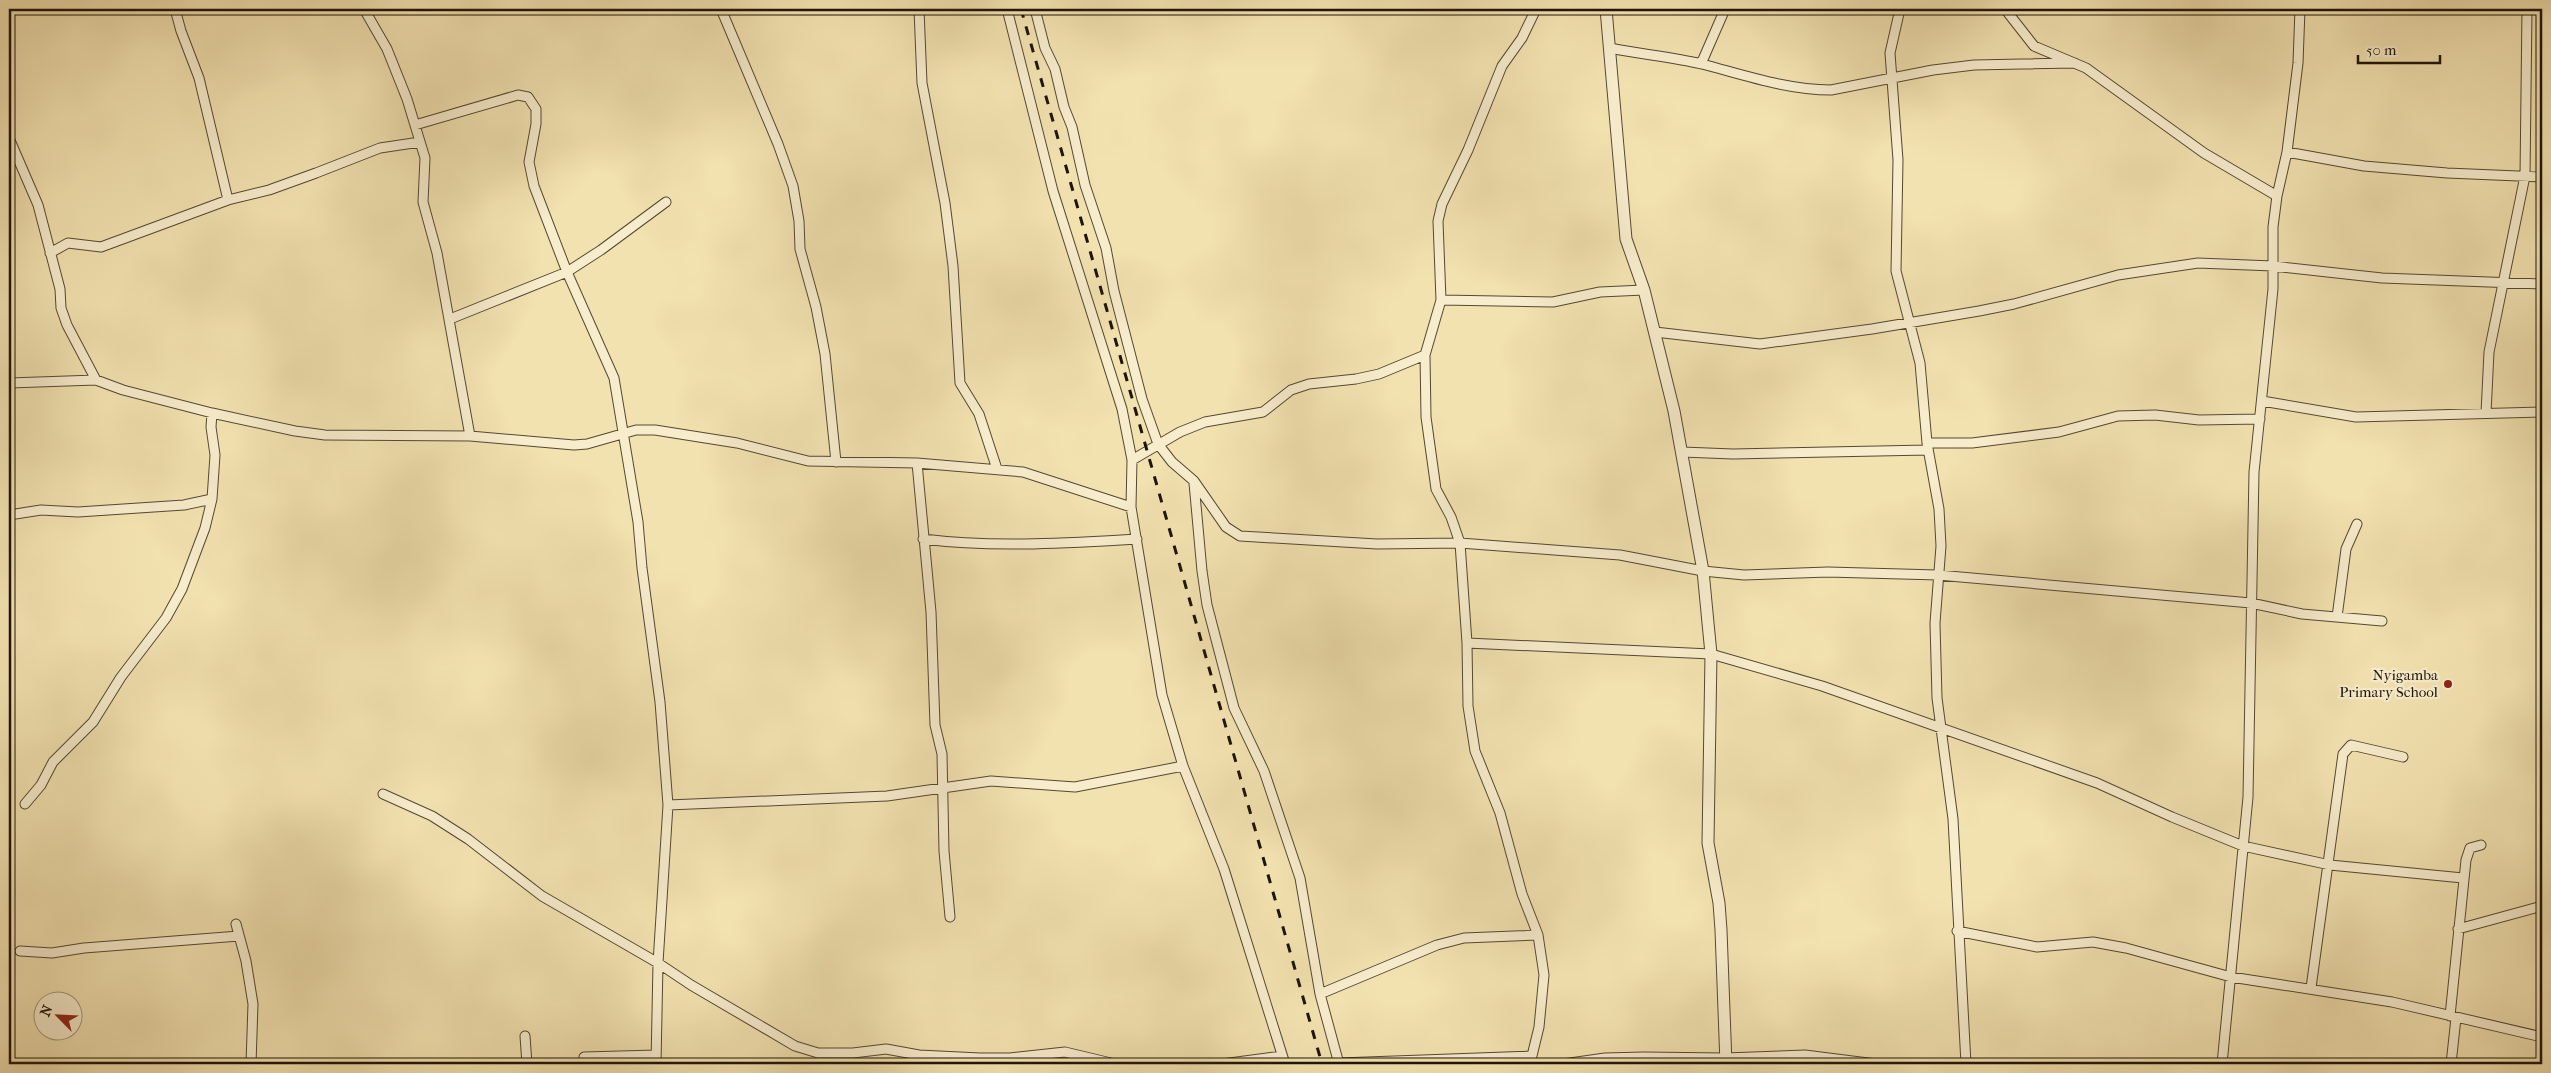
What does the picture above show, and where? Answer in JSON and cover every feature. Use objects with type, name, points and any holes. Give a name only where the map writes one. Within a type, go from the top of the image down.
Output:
[{"type":"street","points":[[175,9],[181,31],[199,78],[228,200]]},
{"type":"street","points":[[364,9],[387,49],[425,158],[423,202],[437,253],[470,436]]},
{"type":"street","points":[[721,9],[778,144],[793,186],[799,221],[800,249],[816,307],[824,354],[836,462]]},
{"type":"street","points":[[919,9],[922,83],[945,202],[953,266],[960,383],[979,414],[997,469]]},
{"type":"street","points":[[1007,9],[1037,133],[1122,408],[1132,460],[1131,507],[1138,539],[1162,695],[1183,766],[1224,869],[1283,1060],[1222,1064]]},
{"type":"street","points":[[1035,9],[1046,48],[1055,69],[1064,107],[1072,127],[1085,185],[1106,248],[1114,291],[1142,399],[1158,444],[1172,462],[1194,481],[1226,527],[1240,536],[1377,544],[1460,543],[1620,555],[1702,571],[1744,575],[1828,572],[1938,575],[2251,603],[2302,614],[2382,621]]},
{"type":"street","points":[[1194,481],[1207,605],[1234,708],[1264,771],[1300,878],[1320,994],[1339,1064],[1530,1060],[1539,1027],[1544,975],[1538,935],[1522,894],[1500,812],[1475,751],[1468,706],[1467,643],[1460,543],[1451,517],[1436,489],[1426,418],[1425,355],[1441,300],[1438,229],[1442,204],[1502,66],[1522,38],[1536,9]]},
{"type":"street","points":[[1606,9],[1626,239],[1644,290],[1655,332],[1682,452],[1702,571],[1711,654],[1708,844],[1719,903],[1725,1061]]},
{"type":"street","points":[[1701,64],[1725,9]]},
{"type":"street","points":[[1900,9],[1890,53],[1898,160],[1896,271],[1920,363],[1928,447],[1939,509],[1941,546],[1938,575],[1936,670],[1953,819],[1966,1063],[1950,1064]]},
{"type":"street","points":[[2005,9],[2034,46],[2086,68],[2204,153],[2277,196]]},
{"type":"street","points":[[2222,1064],[2248,797],[2254,472],[2273,266],[2273,227],[2277,196],[2287,152],[2298,63],[2300,9]]},
{"type":"street","points":[[2486,413],[2489,352],[2525,176],[2527,9]]},
{"type":"street","points":[[1610,48],[1701,64],[1762,80],[1817,90],[1831,90],[1933,70],[1974,65],[2075,63]]},
{"type":"street","points":[[414,125],[518,95],[528,97],[536,109],[536,124],[529,162],[534,186],[568,272],[614,378],[637,514],[642,568],[652,635],[668,805],[658,963],[656,1060],[584,1057]]},
{"type":"street","points":[[9,138],[38,204],[60,289],[64,316],[96,380]]},
{"type":"street","points":[[50,253],[68,243],[92,248],[101,247],[228,200],[285,184],[380,148],[420,142]]},
{"type":"street","points":[[2287,152],[2364,166],[2447,173],[2542,177]]},
{"type":"street","points":[[450,319],[568,272],[602,250],[666,202]]},
{"type":"street","points":[[1655,332],[1760,344],[1910,323],[2014,304],[2118,275],[2198,263],[2273,266],[2382,278],[2542,284]]},
{"type":"street","points":[[1441,300],[1553,302],[1600,292],[1644,290]]},
{"type":"street","points":[[1132,460],[1158,444],[1205,422],[1263,412],[1292,390],[1309,384],[1356,379],[1379,374],[1425,355]]},
{"type":"street","points":[[9,383],[96,380],[123,390],[212,413],[325,435],[470,436],[574,445],[587,444],[636,430],[655,430],[737,443],[808,461],[917,463],[997,469],[1031,474],[1131,507]]},
{"type":"street","points":[[2262,401],[2356,417],[2542,412]]},
{"type":"street","points":[[25,804],[41,785],[53,762],[93,722],[121,678],[166,618],[194,561],[212,499],[215,455],[211,427],[212,413]]},
{"type":"street","points":[[1682,452],[1742,454],[1928,447],[2059,432],[2118,416],[2156,415],[2208,420],[2260,419]]},
{"type":"street","points":[[917,463],[931,612],[935,725],[942,754],[944,851],[950,917]]},
{"type":"street","points":[[9,515],[41,510],[78,512],[184,505],[212,499]]},
{"type":"street","points":[[2337,617],[2346,549],[2357,524]]},
{"type":"street","points":[[923,539],[978,544],[1069,543],[1138,539]]},
{"type":"street","points":[[1467,643],[1711,654],[1822,686],[1942,730],[2097,782],[2172,817],[2243,846],[2330,865],[2463,878]]},
{"type":"street","points":[[2311,988],[2330,865],[2340,766],[2348,747],[2351,745],[2403,757]]},
{"type":"street","points":[[668,805],[887,796],[990,781],[1075,787],[1183,766]]},
{"type":"street","points":[[383,794],[432,816],[468,840],[542,896],[658,963],[691,985],[795,1046],[818,1053],[853,1053],[886,1049],[940,1057],[1010,1058],[1065,1052],[1115,1064]]},
{"type":"street","points":[[2451,1064],[2458,929],[2463,878],[2470,848],[2481,844]]},
{"type":"street","points":[[2458,929],[2542,906]]},
{"type":"street","points":[[236,924],[253,1004],[250,1064]]},
{"type":"street","points":[[1958,931],[2037,947],[2093,942],[2126,948],[2231,977],[2392,1002],[2542,1037]]},
{"type":"street","points":[[1320,994],[1446,943],[1464,938],[1538,935]]},
{"type":"street","points":[[20,951],[52,953],[84,948],[239,936]]},
{"type":"street","points":[[2532,1034],[2542,1032]]},
{"type":"street","points":[[525,1036],[527,1064]]},
{"type":"street","points":[[1563,1064],[1605,1058],[1643,1057],[1725,1061],[1805,1055],[1876,1064]]},
{"type":"railway","points":[[1021,9],[1322,1064]]},
{"type":"place","name":"Nyigamba Primary School","points":[[2448,684]]}]
